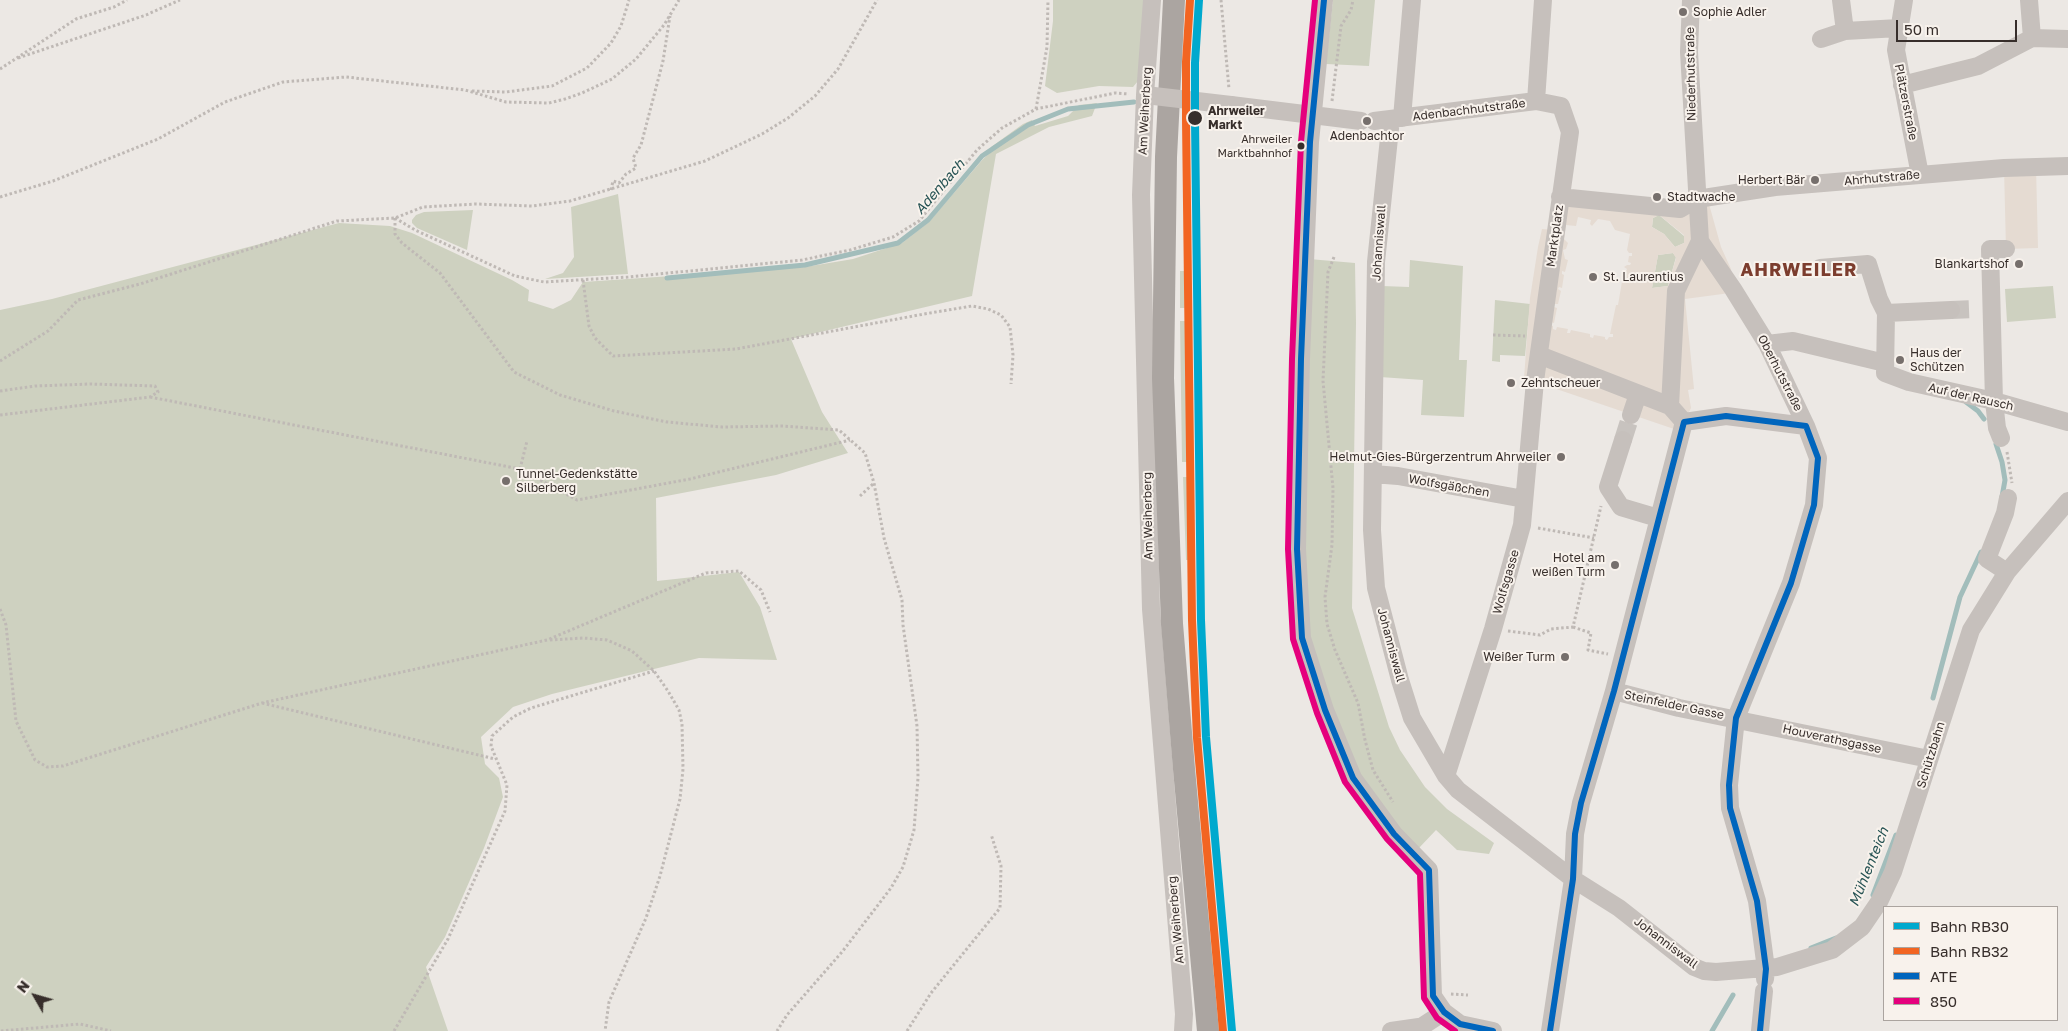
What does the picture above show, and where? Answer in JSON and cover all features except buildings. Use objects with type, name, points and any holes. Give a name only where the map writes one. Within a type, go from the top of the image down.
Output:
[{"type":"main road","points":[[1174,0],[1166,156],[1163,378],[1172,624],[1208,1031]]},
{"type":"street","name":"Am Weiherberg","points":[[1152,0],[1149,96],[1141,195],[1150,609],[1184,1014],[1183,1031]]},
{"type":"street","points":[[1324,0],[1322,117],[1310,142],[1301,358],[1297,548],[1302,638],[1325,710],[1353,778],[1394,834],[1429,870],[1433,996],[1444,1012],[1460,1024],[1493,1031]]},
{"type":"street","name":"Johanniswall","points":[[1412,0],[1382,120],[1376,262],[1372,530],[1376,588],[1412,718],[1446,776],[1458,790],[1574,879],[1619,908],[1694,967],[1704,971],[1765,980]]},
{"type":"street","points":[[1536,101],[1543,0]]},
{"type":"street","name":"Niederhutstraße","points":[[1691,0],[1689,52],[1697,199]]},
{"type":"street","points":[[1841,0],[1845,31]]},
{"type":"street","name":"Plätzerstraße","points":[[1904,0],[1896,50],[1920,175]]},
{"type":"street","points":[[2028,0],[2032,38]]},
{"type":"street","points":[[1821,39],[1845,31],[1899,28]]},
{"type":"street","points":[[1902,85],[1978,66],[2032,38],[2068,39]]},
{"type":"street","name":"Adenbachhutstraße","points":[[1149,96],[1322,117],[1382,120],[1536,101],[1561,106],[1570,132],[1560,197]]},
{"type":"street","name":"Ahrhutstraße","points":[[1697,199],[1775,187],[2004,168],[2068,166]]},
{"type":"street","name":"Marktplatz","points":[[1535,381],[1539,355],[1534,337],[1556,230],[1560,197],[1680,209],[1697,199]]},
{"type":"street","points":[[1670,406],[1676,291],[1700,241],[1697,199]]},
{"type":"street","name":"Oberhutstraße","points":[[1700,241],[1767,344],[1806,426],[1818,458],[1814,505],[1791,583],[1736,718],[1729,786],[1730,808],[1757,901],[1765,980],[1760,1031]]},
{"type":"street","points":[[2001,438],[1997,428],[1983,308],[1991,277],[1990,249],[2006,249]]},
{"type":"street","points":[[1767,344],[1793,341],[1885,355],[1886,313],[1879,299],[1868,264],[1820,268]]},
{"type":"street","points":[[1886,313],[1951,310]]},
{"type":"street","points":[[1539,355],[1670,406],[1684,422]]},
{"type":"street","name":"Auf der Rausch","points":[[1885,355],[1885,373],[1909,382],[1994,401],[2068,422]]},
{"type":"street","name":"Wolfsgasse","points":[[1446,776],[1493,629],[1522,525],[1535,381]]},
{"type":"street","points":[[1632,415],[1638,394]]},
{"type":"street","points":[[1684,422],[1726,416],[1806,426]]},
{"type":"street","points":[[1550,1031],[1574,879],[1575,834],[1581,803],[1614,691],[1684,422]]},
{"type":"street","points":[[1623,440],[1608,487],[1621,507],[1658,518]]},
{"type":"street","name":"Wolfsgäßchen","points":[[1374,474],[1398,476],[1524,499]]},
{"type":"street","points":[[2006,572],[1987,559],[2005,513],[2008,498]]},
{"type":"street","name":"Schützbahn","points":[[1765,980],[1778,967],[1832,950],[1862,927],[1879,902],[1893,872],[1914,812],[1929,759],[1971,630],[2006,572],[2068,501]]},
{"type":"street","name":"Steinfelder Gasse","points":[[1614,691],[1679,708],[1736,718]]},
{"type":"street","name":"Houverathsgasse","points":[[1736,718],[1929,759]]},
{"type":"street","points":[[1391,1031],[1417,1029],[1444,1012]]},
{"type":"path","points":[[0,69],[76,19],[114,7],[127,0]]},
{"type":"path","points":[[18,58],[146,15],[180,0]]},
{"type":"path","points":[[0,197],[53,181],[158,139],[225,102],[283,82],[346,77],[465,90],[506,92],[552,86],[587,68],[612,43],[621,26],[629,0]]},
{"type":"path","points":[[465,90],[506,102],[530,104],[549,103],[582,94],[612,79],[636,59],[670,16],[678,0]]},
{"type":"path","points":[[0,361],[48,331],[78,300],[140,284],[337,220],[395,218],[423,207],[476,204],[532,206],[570,201],[705,161],[762,134],[788,118],[815,96],[838,69],[876,0]]},
{"type":"path","points":[[1036,109],[1047,47],[1048,0]]},
{"type":"path","points":[[1221,0],[1231,105]]},
{"type":"path","points":[[1322,117],[1341,26],[1351,10],[1353,0]]},
{"type":"path","points":[[611,190],[613,181],[619,183],[626,174],[636,168],[633,158],[640,145],[663,62],[670,16]]},
{"type":"path","points":[[395,218],[415,230],[515,276],[544,282],[802,260],[850,250],[893,237],[919,221],[983,144],[1002,128],[1036,109],[1114,93],[1149,96]]},
{"type":"path","points":[[395,218],[394,234],[440,273],[514,372],[560,394],[614,411],[667,422],[722,427],[782,426],[839,430],[865,453],[874,483],[884,538],[902,600],[904,634],[917,726],[918,778],[914,830],[903,867],[891,888],[842,952],[787,1015],[777,1031]]},
{"type":"path","points":[[1334,258],[1328,272],[1323,381],[1333,488],[1332,545],[1325,597],[1327,624],[1335,650],[1358,703],[1373,770],[1396,807]]},
{"type":"path","points":[[583,280],[589,326],[594,338],[613,356],[736,349],[972,306],[988,309],[1001,315],[1010,327],[1013,355],[1011,384]]},
{"type":"path","points":[[1493,335],[1534,337]]},
{"type":"path","points":[[0,391],[35,386],[90,384],[155,386],[158,392],[150,397]]},
{"type":"path","points":[[0,416],[150,397],[520,469],[577,500],[690,479],[851,440]]},
{"type":"path","points":[[2001,438],[2008,456],[2012,483],[2008,498]]},
{"type":"path","points":[[520,469],[527,441]]},
{"type":"path","points":[[860,496],[874,483]]},
{"type":"path","points":[[1573,627],[1599,511],[1608,487]]},
{"type":"path","points":[[1522,525],[1594,538]]},
{"type":"path","points":[[547,640],[706,573],[739,571],[761,590],[770,612]]},
{"type":"path","points":[[0,609],[6,625],[16,722],[35,760],[47,767],[63,766],[262,702],[547,640],[583,638],[607,640],[632,651],[654,671],[680,710],[684,746],[680,799],[660,876],[646,918],[610,1002],[605,1031]]},
{"type":"path","points":[[1493,629],[1540,635],[1551,630],[1573,627],[1591,633],[1588,650],[1622,656]]},
{"type":"path","points":[[394,1031],[448,938],[505,811],[507,785],[491,746],[492,736],[513,717],[554,700],[654,671]]},
{"type":"path","points":[[262,702],[495,759]]},
{"type":"path","points":[[907,1031],[931,993],[1000,908],[1001,866],[991,834]]},
{"type":"path","points":[[1,1031],[80,1024],[111,1031]]},
{"type":"green space","points":[[1053,0],[1144,0],[1138,81],[1133,87],[1099,86],[1057,93],[1045,86],[1053,21]]},
{"type":"green space","points":[[1333,0],[1375,0],[1369,66],[1326,64]]},
{"type":"green space","points":[[1097,103],[1092,116],[1049,127],[996,154],[972,296],[791,339],[822,412],[848,453],[776,475],[656,498],[657,581],[739,572],[760,607],[777,660],[699,658],[552,694],[513,707],[481,737],[485,764],[499,778],[503,797],[484,848],[445,937],[426,967],[448,1031],[0,1031],[0,310],[52,299],[339,223],[390,226],[412,233],[512,280],[529,290],[528,301],[553,309],[571,300],[583,282],[805,267],[853,259],[902,243],[929,222],[993,150],[991,147],[1023,124],[1032,120],[1035,126],[1068,116],[1079,105]]},
{"type":"green space","points":[[618,194],[628,274],[545,279],[563,273],[574,257],[571,207]]},
{"type":"green space","points":[[473,210],[467,250],[417,228],[412,223],[416,215],[424,212]]},
{"type":"green space","points":[[1659,215],[1684,236],[1684,243],[1675,247],[1664,234],[1652,227],[1653,218]]},
{"type":"green space","points":[[1673,253],[1676,257],[1668,286],[1652,288],[1658,255]]},
{"type":"green space","points":[[1309,259],[1355,263],[1356,323],[1352,608],[1389,727],[1400,750],[1425,787],[1447,809],[1494,843],[1489,854],[1457,850],[1436,830],[1419,848],[1400,829],[1359,776],[1330,707],[1309,637],[1305,546]]},
{"type":"green space","points":[[1410,260],[1463,266],[1459,360],[1467,360],[1464,417],[1421,415],[1423,380],[1380,377],[1382,286],[1409,287]]},
{"type":"green space","points":[[1180,271],[1187,271],[1187,308],[1180,308]]},
{"type":"green space","points":[[2053,286],[2056,318],[2007,322],[2005,289]]},
{"type":"green space","points":[[1495,300],[1530,304],[1525,356],[1500,355],[1500,362],[1492,361]]},
{"type":"green space","points":[[1180,321],[1188,321],[1186,378],[1188,378],[1189,462],[1182,462]]},
{"type":"green space","points":[[1183,477],[1190,477],[1191,560],[1186,560]]},
{"type":"shaded area","points":[[2036,167],[2038,248],[2006,249],[2004,168]]},
{"type":"shaded area","points":[[1560,197],[1709,204],[1721,247],[1731,269],[1733,289],[1730,293],[1685,299],[1694,389],[1688,390],[1691,408],[1684,422],[1674,429],[1524,378],[1530,298],[1538,247],[1542,229],[1555,230]],"holes":[[[1659,215],[1684,235],[1684,243],[1675,247],[1664,234],[1652,227],[1653,218]],[[1578,217],[1591,220],[1590,224],[1592,226],[1598,219],[1610,221],[1615,230],[1630,234],[1627,250],[1629,253],[1632,253],[1632,256],[1629,256],[1628,262],[1631,263],[1624,267],[1627,269],[1626,271],[1624,270],[1618,305],[1616,305],[1610,334],[1613,334],[1613,337],[1609,337],[1607,340],[1605,337],[1594,335],[1593,338],[1590,337],[1590,334],[1571,330],[1570,333],[1567,333],[1568,329],[1557,327],[1556,330],[1550,325],[1551,322],[1554,323],[1557,308],[1554,307],[1555,304],[1558,304],[1561,291],[1558,289],[1559,287],[1562,288],[1564,275],[1562,271],[1565,272],[1568,260],[1565,259],[1563,250],[1566,249],[1568,243],[1564,239],[1566,225],[1576,226]],[[1673,253],[1676,258],[1668,286],[1652,288],[1658,255]]]},
{"type":"waterway","name":"Adenbach","points":[[667,278],[805,265],[898,243],[928,220],[982,156],[1028,125],[1068,109],[1134,102]]},
{"type":"waterway","name":"Mühlenteich","points":[[1966,402],[1978,411],[1984,419]]},
{"type":"waterway","name":"Mühlenteich","points":[[1996,444],[2005,480],[2002,497]]},
{"type":"waterway","name":"Mühlenteich","points":[[1933,698],[1960,597],[1981,552]]},
{"type":"waterway","name":"Mühlenteich","points":[[1873,895],[1896,835]]},
{"type":"waterway","name":"Mühlenteich","points":[[1811,948],[1836,938]]},
{"type":"waterway","name":"Mühlenteich","points":[[1712,1031],[1733,995]]},
{"type":"tunnel","points":[[1951,310],[1975,309]]},
{"type":"tunnel","points":[[1623,440],[1631,415]]},
{"type":"rail line","name":"RB32","points":[[1190,0],[1186,62],[1186,120],[1192,620],[1197,738],[1223,1031]]},
{"type":"rail line","name":"RB30","points":[[1199,0],[1195,63],[1195,120],[1201,620],[1206,737],[1232,1031]]},
{"type":"transit line","name":"850","points":[[1315,0],[1301,142],[1292,359],[1288,549],[1293,639],[1317,713],[1345,782],[1387,839],[1420,874],[1424,998],[1437,1018],[1455,1031]]},
{"type":"transit line","name":"ATE","points":[[1324,0],[1310,142],[1301,359],[1297,549],[1302,638],[1325,710],[1353,778],[1394,834],[1429,870],[1433,996],[1444,1012],[1460,1024],[1493,1031]]},
{"type":"transit line","name":"ATE","points":[[1550,1031],[1573,879],[1575,834],[1581,803],[1614,691],[1684,422],[1726,416],[1806,426],[1818,458],[1814,505],[1791,583],[1736,718],[1729,785],[1730,808],[1757,901],[1766,969],[1760,1031]]},
{"type":"place","name":"Sophie Adler","points":[[1683,12]]},
{"type":"place","name":"Ahrweiler Markt","points":[[1195,118]]},
{"type":"place","name":"Adenbachtor","points":[[1367,121]]},
{"type":"place","name":"Ahrweiler Marktbahnhof","points":[[1301,146]]},
{"type":"place","name":"Herbert Bär","points":[[1815,180]]},
{"type":"place","name":"Stadtwache","points":[[1657,197]]},
{"type":"place","name":"Blankartshof","points":[[2019,264]]},
{"type":"place","name":"St. Laurentius","points":[[1593,277]]},
{"type":"place","name":"Haus der Schützen","points":[[1900,360]]},
{"type":"place","name":"Zehntscheuer","points":[[1511,383]]},
{"type":"place","name":"Helmut-Gies-Bürgerzentrum Ahrweiler","points":[[1561,457]]},
{"type":"place","name":"Tunnel-Gedenkstätte Silberberg","points":[[506,481]]},
{"type":"place","name":"Hotel am weißen Turm","points":[[1615,565]]},
{"type":"place","name":"Weißer Turm","points":[[1565,657]]},
{"type":"district","name":"AHRWEILER","points":[[1799,270]]}]
